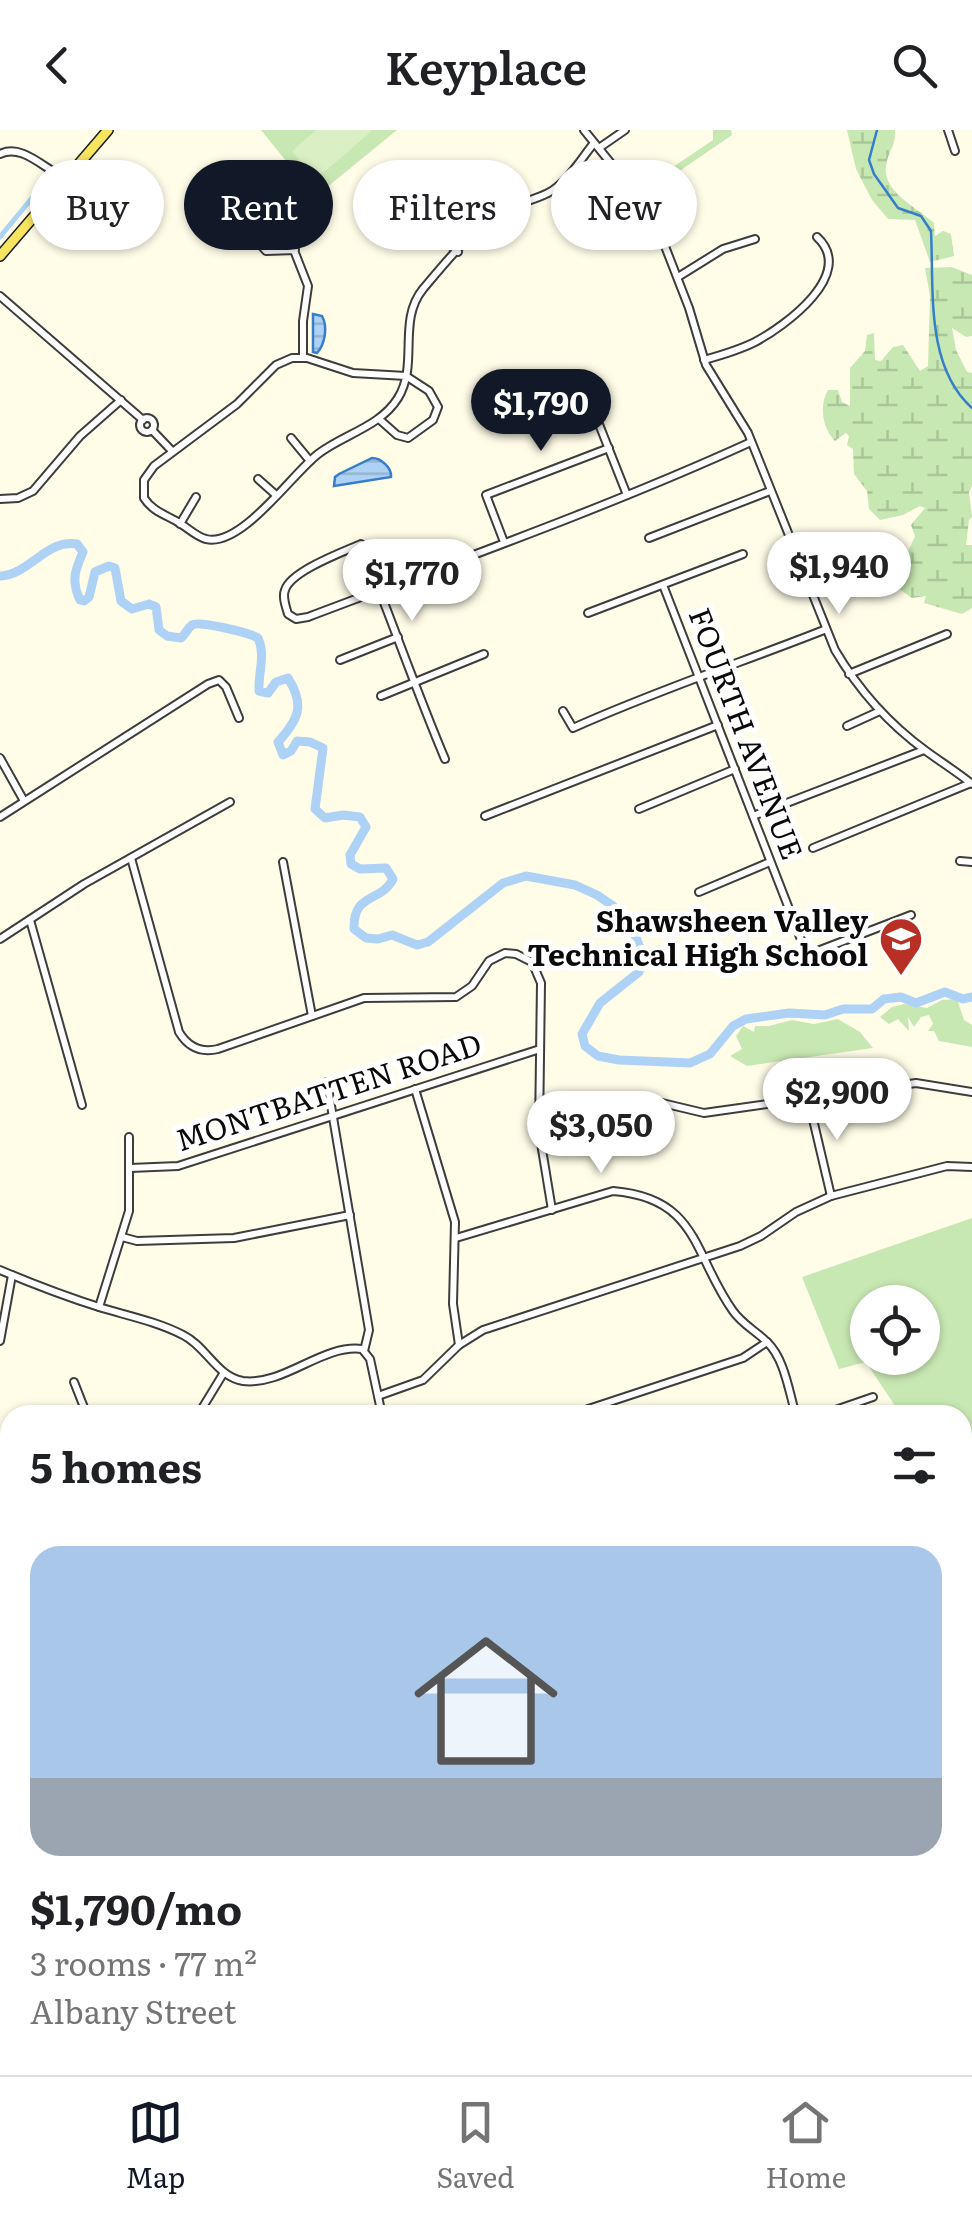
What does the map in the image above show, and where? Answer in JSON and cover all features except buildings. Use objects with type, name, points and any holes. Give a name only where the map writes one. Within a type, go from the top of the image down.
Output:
[{"type":"main road","points":[[80,160],[108,130]]},
{"type":"main road","points":[[0,256],[30,219]]},
{"type":"street","points":[[584,130],[654,225],[678,277],[704,360],[745,428],[824,630],[849,674],[880,711],[924,750],[972,783]]},
{"type":"street","points":[[378,419],[406,438],[419,433],[438,409],[421,384],[406,376],[353,373],[303,358],[276,366],[237,404],[172,450],[148,473],[142,492],[152,508],[205,539],[222,539],[240,530],[310,460],[378,419],[396,401],[406,376],[413,304],[458,252],[501,212],[556,188],[597,146],[625,130]]},
{"type":"street","points":[[948,130],[956,151]]},
{"type":"street","points":[[0,154],[19,151],[34,160]]},
{"type":"street","points":[[294,250],[266,251],[258,242],[260,229],[270,222],[280,223],[294,250],[308,286],[303,358]]},
{"type":"street","points":[[704,360],[759,340],[812,298],[828,268],[826,250],[817,238]]},
{"type":"street","points":[[678,277],[724,249],[755,239]]},
{"type":"street","points":[[0,296],[121,400],[142,420],[142,430],[152,430],[172,450]]},
{"type":"street","points":[[0,500],[31,492],[80,436],[121,400]]},
{"type":"street","points":[[523,427],[589,404],[627,496]]},
{"type":"street","points":[[291,438],[310,460]]},
{"type":"street","points":[[445,760],[416,682],[380,590],[361,544],[308,568],[285,588],[285,603],[292,618],[308,617],[380,590],[504,542],[627,496],[751,442]]},
{"type":"street","points":[[504,542],[486,495],[609,448]]},
{"type":"street","points":[[258,478],[276,495]]},
{"type":"street","points":[[648,538],[770,491]]},
{"type":"street","points":[[180,524],[196,497]]},
{"type":"street","points":[[588,612],[743,554]]},
{"type":"street","name":"FOURTH AVENUE","points":[[663,585],[807,955],[911,915]]},
{"type":"street","points":[[563,711],[573,728],[636,700],[824,630]]},
{"type":"street","points":[[849,674],[947,634]]},
{"type":"street","points":[[340,660],[398,637]]},
{"type":"street","points":[[382,696],[484,654]]},
{"type":"street","points":[[0,817],[218,680],[226,687],[239,718]]},
{"type":"street","points":[[847,726],[880,711]]},
{"type":"street","points":[[485,816],[718,725]]},
{"type":"street","points":[[753,816],[924,750]]},
{"type":"street","points":[[0,758],[24,801]]},
{"type":"street","points":[[639,808],[735,769]]},
{"type":"street","points":[[813,848],[972,783]]},
{"type":"street","points":[[0,939],[230,802]]},
{"type":"street","points":[[131,858],[178,1027],[188,1044],[202,1050],[213,1050],[372,996],[456,997],[472,986],[494,958],[516,954],[532,962],[540,977],[539,1119],[552,1210]]},
{"type":"street","points":[[960,861],[972,862]]},
{"type":"street","points":[[283,862],[312,1016]]},
{"type":"street","points":[[699,892],[770,862]]},
{"type":"street","points":[[30,920],[82,1105]]},
{"type":"street","name":"MONTBATTEN ROAD","points":[[130,1168],[178,1166],[540,1049]]},
{"type":"street","points":[[327,1082],[369,1330],[364,1351]]},
{"type":"street","points":[[539,1119],[637,1097],[704,1113],[916,1083],[972,1092]]},
{"type":"street","points":[[414,1089],[452,1206],[456,1238],[454,1304],[460,1345]]},
{"type":"street","points":[[808,1098],[831,1196]]},
{"type":"street","points":[[99,1307],[130,1211],[128,1136]]},
{"type":"street","points":[[378,1396],[423,1380],[460,1345],[492,1327],[752,1241],[796,1212],[831,1196],[947,1166],[972,1167]]},
{"type":"street","points":[[456,1238],[613,1191],[668,1208],[682,1218],[733,1311],[777,1356],[793,1405]]},
{"type":"street","points":[[122,1238],[234,1238],[350,1214]]},
{"type":"street","points":[[0,1270],[185,1336],[202,1348],[223,1374],[243,1381],[345,1350],[364,1351]]},
{"type":"street","points":[[0,1341],[12,1275]]},
{"type":"street","points":[[600,1405],[743,1358],[767,1342]]},
{"type":"street","points":[[364,1351],[370,1359],[380,1405]]},
{"type":"street","points":[[204,1405],[223,1374]]},
{"type":"street","points":[[74,1382],[83,1405]]},
{"type":"street","points":[[850,1405],[873,1397]]},
{"type":"green space","points":[[261,130],[397,130],[360,160],[353,160],[353,166],[333,182],[333,160],[285,160]]},
{"type":"green space","points":[[316,130],[372,131],[333,164],[333,160],[300,160],[292,151]]},
{"type":"green space","points":[[713,130],[731,130],[732,135],[696,160],[683,160],[713,140]]},
{"type":"green space","points":[[847,130],[895,130],[887,161],[888,181],[901,198],[934,223],[935,236],[943,231],[951,234],[954,256],[930,262],[915,220],[888,219],[872,200],[856,169]]},
{"type":"green space","points":[[952,267],[972,275],[972,336],[966,337],[952,328],[956,350],[967,372],[972,373],[972,517],[966,545],[972,545],[972,608],[962,614],[924,603],[926,596],[912,598],[898,588],[899,581],[883,582],[883,577],[907,554],[915,536],[911,525],[925,508],[920,506],[880,520],[869,509],[867,491],[854,474],[853,449],[847,445],[849,436],[846,433],[835,441],[827,430],[823,409],[828,390],[838,390],[842,402],[850,406],[850,368],[865,351],[867,335],[874,333],[875,360],[881,361],[893,347],[903,345],[920,371],[928,366],[930,296],[925,268]]},
{"type":"green space","points":[[957,999],[964,1020],[972,1025],[972,1047],[939,1041],[934,1031],[928,1031],[933,1024],[929,1015],[921,1017],[914,1027],[908,1017],[909,1031],[898,1019],[889,1024],[880,1017],[892,1007],[904,1004],[927,1008],[942,1000]]},
{"type":"green space","points":[[838,1019],[860,1032],[873,1048],[747,1066],[730,1056],[742,1049],[736,1036],[743,1026],[754,1032],[755,1026],[792,1020],[814,1024]]},
{"type":"green space","points":[[972,1218],[972,1405],[894,1405],[875,1375],[940,1375],[940,1285],[850,1285],[850,1366],[839,1369],[802,1277]]},
{"type":"water","points":[[313,314],[322,316],[325,325],[324,340],[317,353],[313,352]]},
{"type":"water","points":[[372,458],[385,464],[391,477],[334,486],[339,474]]},
{"type":"waterway","points":[[877,130],[869,160],[874,174],[898,208],[921,216],[931,231],[939,349],[957,391],[972,408]]},
{"type":"waterway","points":[[0,237],[30,200]]},
{"type":"waterway","points":[[0,576],[21,569],[56,547],[77,544],[83,552],[75,576],[80,600],[89,597],[95,572],[109,566],[115,568],[121,601],[132,609],[149,604],[156,607],[159,630],[167,636],[181,638],[196,624],[258,638],[262,658],[259,691],[268,693],[276,682],[288,678],[297,696],[295,719],[278,742],[283,755],[297,741],[323,748],[315,809],[325,818],[360,817],[366,827],[350,855],[351,864],[360,869],[386,868],[393,879],[358,909],[354,929],[366,938],[392,935],[417,945],[428,942],[503,883],[526,876],[575,885],[613,906],[635,935],[643,955],[639,972],[600,1003],[582,1034],[585,1046],[598,1056],[690,1063],[710,1054],[733,1026],[746,1019],[872,1009],[884,999],[901,997],[916,1003],[945,992],[963,999],[972,997]]},
{"type":"place","name":"Shawsheen Valley Technical High School","points":[[901,977]]}]
